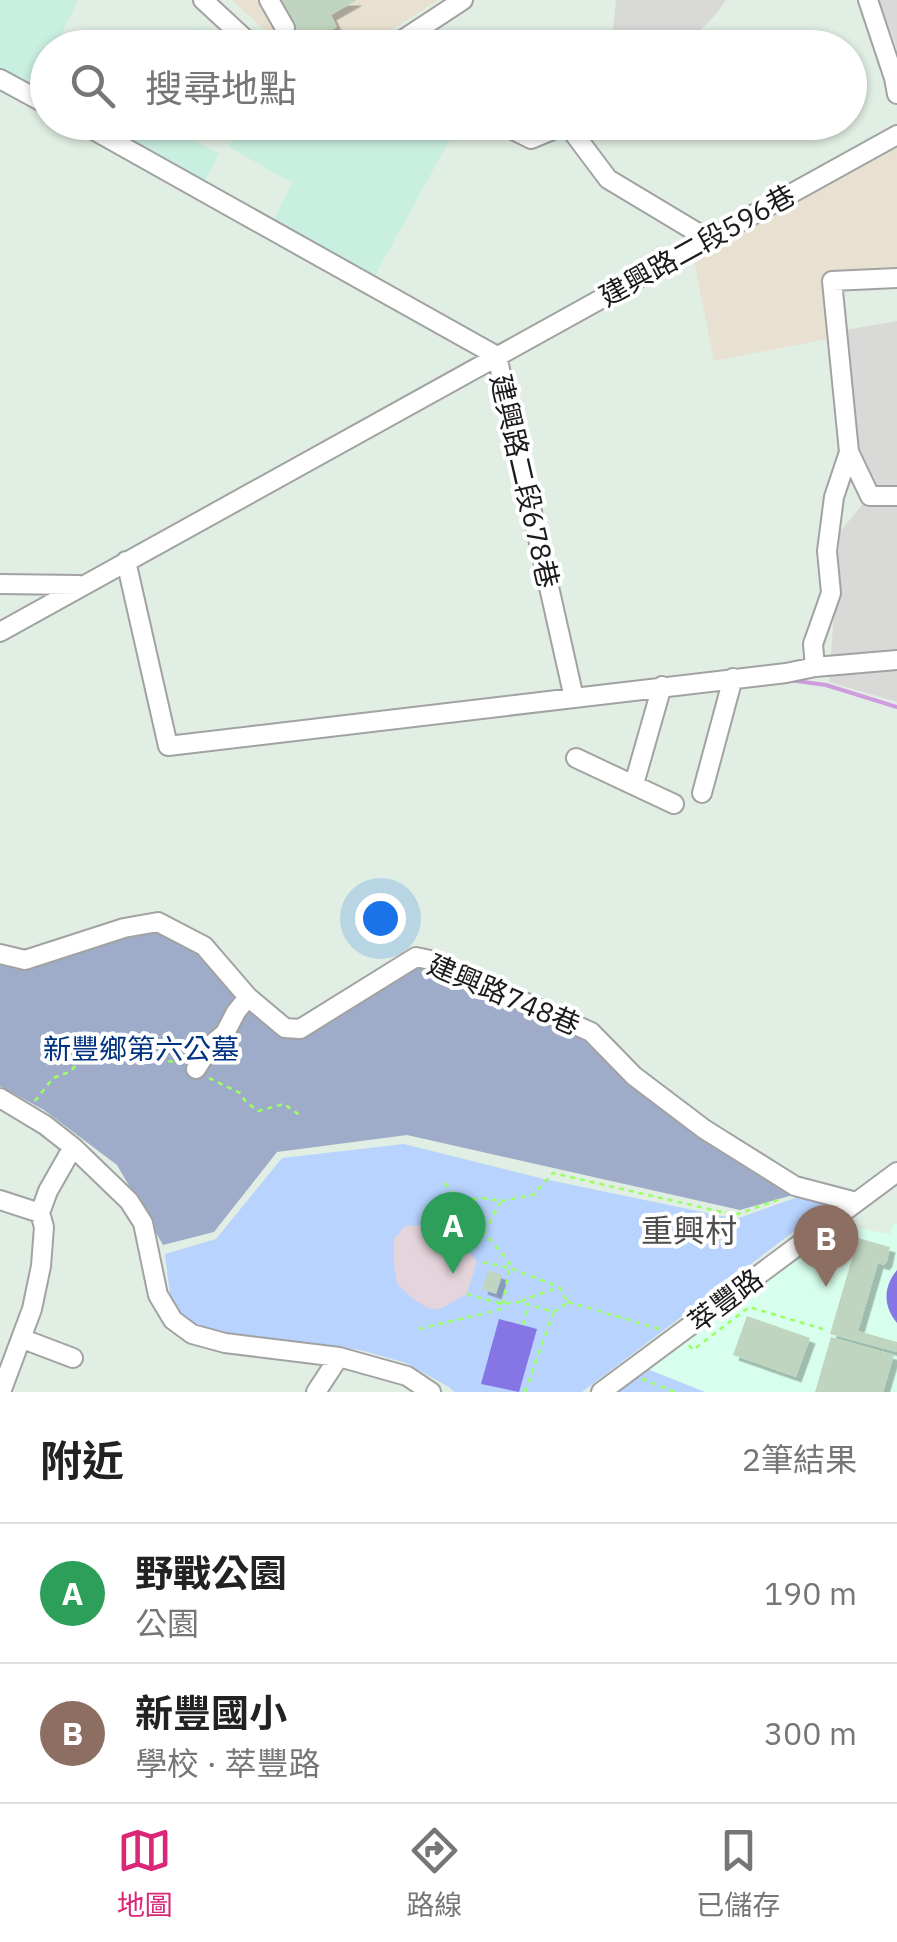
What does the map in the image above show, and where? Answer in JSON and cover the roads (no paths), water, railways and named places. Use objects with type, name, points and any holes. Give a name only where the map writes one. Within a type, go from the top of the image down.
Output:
[{"type":"street","points":[[203,0],[236,30]]},
{"type":"street","points":[[268,0],[285,28]]},
{"type":"street","points":[[417,30],[463,0]]},
{"type":"street","points":[[868,0],[897,94]]},
{"type":"street","points":[[0,79],[30,95]]},
{"type":"street","name":"建興路二段596巷","points":[[0,632],[897,135]]},
{"type":"street","name":"建興路二段678巷","points":[[111,140],[497,356],[574,698]]},
{"type":"street","points":[[580,140],[608,178],[708,239]]},
{"type":"street","points":[[897,278],[832,280],[848,452],[870,496],[897,496]]},
{"type":"street","points":[[815,667],[814,644],[831,593],[826,550],[834,498],[848,452]]},
{"type":"street","points":[[126,562],[168,746],[897,660]]},
{"type":"street","points":[[0,584],[85,585]]},
{"type":"street","points":[[702,793],[734,678]]},
{"type":"street","points":[[634,784],[662,686]]},
{"type":"street","points":[[576,758],[674,804]]},
{"type":"street","points":[[0,954],[24,960],[124,928],[158,922],[204,946],[248,998],[196,1070]]},
{"type":"street","name":"建興路748巷","points":[[248,998],[285,1028],[300,1029],[416,957],[430,960],[591,1032],[634,1076],[704,1128],[795,1186],[856,1202]]},
{"type":"street","points":[[0,1098],[74,1147],[129,1202],[143,1223],[158,1295],[173,1320],[192,1334],[225,1343],[339,1357],[407,1376],[431,1392]]},
{"type":"street","points":[[1,1392],[32,1309],[41,1266],[44,1223],[40,1213],[74,1147]]},
{"type":"street","name":"萃豐路","points":[[602,1392],[672,1333],[897,1172]]},
{"type":"street","points":[[0,1200],[40,1213]]},
{"type":"street","points":[[22,1339],[73,1358]]},
{"type":"street","points":[[316,1392],[339,1357]]},
{"type":"waterway","points":[[789,680],[826,685],[897,707]]},
{"type":"place","name":"野戰公園","points":[[453,1274]]},
{"type":"place","name":"新豐國小","points":[[826,1287]]},
{"type":"district","name":"重興村","points":[[689,1230]]},
{"type":"park label","name":"新豐鄉第六公墓","points":[[141,1048]]}]
